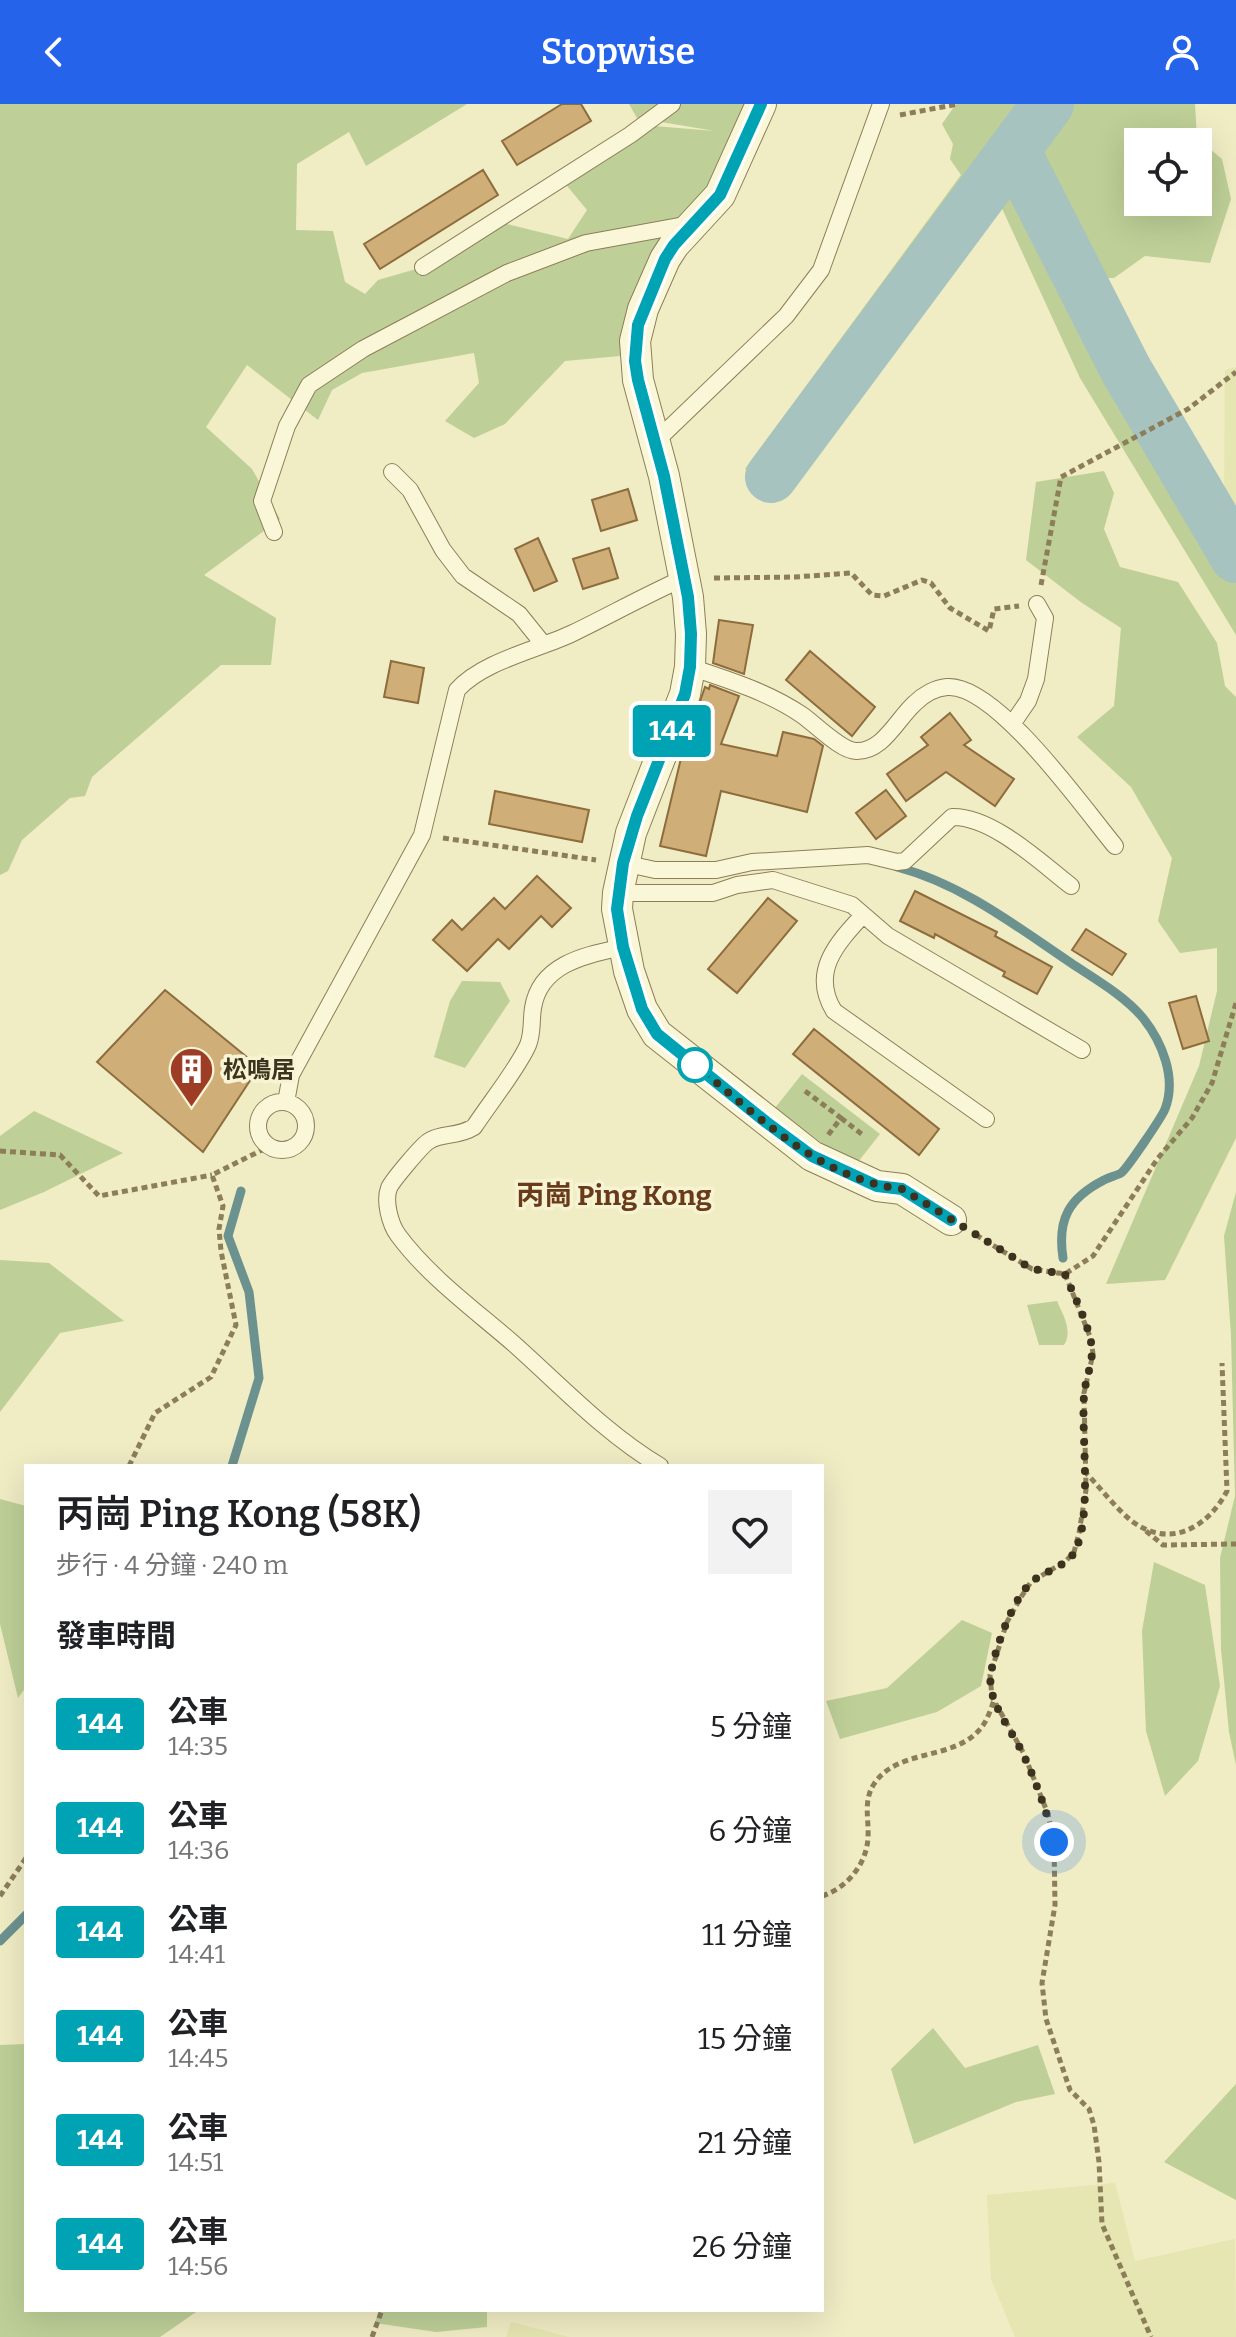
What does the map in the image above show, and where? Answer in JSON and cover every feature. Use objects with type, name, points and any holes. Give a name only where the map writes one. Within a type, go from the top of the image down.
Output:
[{"type":"street","points":[[761,104],[729,179],[709,209],[674,245],[665,259],[638,325],[635,361],[684,578],[691,634],[690,667],[680,707],[637,816],[620,878],[617,909],[623,947],[642,1009],[657,1034],[812,1156],[877,1186],[902,1189],[951,1220]]},
{"type":"lane","points":[[423,267],[630,135],[672,104]]},
{"type":"lane","points":[[655,442],[786,316],[821,270],[879,111]]},
{"type":"lane","points":[[274,532],[262,501],[287,426],[309,385],[363,349],[507,273],[586,243],[696,223]]},
{"type":"lane","points":[[392,472],[410,490],[443,550],[463,576],[519,614],[544,645]]},
{"type":"lane","points":[[286,1102],[291,1075],[422,835],[457,690],[465,681],[486,669],[544,645],[684,578]]},
{"type":"lane","points":[[1013,723],[1028,701],[1036,679],[1045,618],[1037,604]]},
{"type":"lane","points":[[690,667],[762,692],[801,714],[852,751],[868,750],[881,742],[900,716],[923,695],[948,686],[975,695],[1013,723],[1115,846]]},
{"type":"lane","points":[[620,878],[655,870],[716,870],[752,862],[868,855],[905,861],[952,817],[966,817],[1002,834],[1071,886]]},
{"type":"lane","points":[[620,878],[713,893],[737,885],[773,880],[852,905],[888,936],[1082,1050]]},
{"type":"lane","points":[[863,915],[830,957],[824,982],[826,997],[834,1011],[986,1119]]},
{"type":"lane","points":[[623,947],[576,958],[561,965],[548,978],[538,992],[533,1007],[528,1045],[474,1127],[461,1135],[444,1135],[427,1142],[389,1187],[389,1214],[396,1233],[434,1273],[590,1411],[657,1464]]},
{"type":"path","points":[[879,111],[926,112],[958,104]]},
{"type":"path","points":[[684,578],[851,573],[872,595],[884,596],[922,580],[931,583],[950,608],[989,631],[994,609],[1037,604],[1061,477],[1188,409],[1236,372]]},
{"type":"path","points":[[422,835],[620,878]]},
{"type":"path","points":[[951,1220],[1032,1269],[1065,1274],[1093,1256],[1158,1158],[1192,1118],[1212,1083],[1236,1003]]},
{"type":"path","points":[[805,1091],[863,1135]]},
{"type":"path","points":[[812,1156],[841,1118]]},
{"type":"path","points":[[0,1151],[60,1155],[99,1196],[212,1175],[262,1150]]},
{"type":"path","points":[[130,1464],[155,1413],[211,1377],[236,1325],[220,1240],[223,1206],[212,1175]]},
{"type":"path","points":[[1065,1274],[1091,1339],[1093,1354],[1084,1393],[1086,1490],[1074,1552],[1066,1561],[1031,1582],[1014,1609],[990,1675],[994,1700],[1024,1754],[1048,1814],[1054,1842],[1055,1905],[1042,1983],[1046,2019],[1070,2090],[1089,2109],[1092,2117],[1099,2162],[1102,2224],[1151,2337]]},
{"type":"path","points":[[1137,1523],[1148,1530],[1175,1534],[1201,1525],[1218,1508],[1227,1491],[1222,1363]]},
{"type":"path","points":[[1084,1471],[1163,1545],[1236,1544]]},
{"type":"path","points":[[824,1895],[847,1883],[862,1862],[868,1839],[866,1801],[875,1782],[906,1761],[953,1747],[972,1736],[982,1728],[994,1700]]},
{"type":"path","points":[[0,1896],[24,1861]]},
{"type":"path","points":[[372,2337],[381,2312]]},
{"type":"green space","points":[[0,104],[467,104],[366,166],[349,132],[297,164],[296,230],[333,231],[345,282],[365,294],[378,280],[423,267],[503,223],[568,239],[587,210],[563,181],[641,125],[715,131],[637,118],[629,104],[750,104],[687,234],[661,242],[642,354],[565,361],[505,424],[474,438],[445,421],[479,383],[474,353],[362,373],[332,390],[318,420],[247,365],[206,427],[252,469],[280,519],[204,575],[276,618],[271,665],[221,665],[92,777],[85,796],[70,798],[22,840],[8,871],[0,875]]},
{"type":"green space","points":[[956,104],[1195,104],[1196,128],[1124,128],[1124,216],[1212,216],[1212,151],[1222,159],[1231,199],[1210,263],[1145,256],[1114,278],[1098,278],[1236,527],[1236,635],[1080,378],[1000,204],[783,489],[745,469],[961,175],[950,159],[953,144],[942,124]]},
{"type":"green space","points":[[1236,367],[1236,515],[1224,505],[1225,370]]},
{"type":"green space","points":[[1104,471],[1114,493],[1104,529],[1120,567],[1178,582],[1217,643],[1225,686],[1236,697],[1236,1138],[1165,1280],[1106,1284],[1199,1066],[1217,991],[1217,948],[1180,953],[1158,921],[1172,858],[1131,787],[1077,737],[1114,706],[1121,628],[1026,560],[1036,482]]},
{"type":"green space","points":[[462,981],[500,982],[510,1001],[465,1068],[434,1057],[450,1001]]},
{"type":"green space","points":[[802,1074],[880,1134],[854,1167],[775,1108]]},
{"type":"green space","points":[[34,1111],[123,1153],[0,1210],[0,1136]]},
{"type":"green space","points":[[1236,1192],[1236,1765],[1229,1732],[1221,1649],[1220,1558],[1235,1496],[1231,1335],[1224,1236]]},
{"type":"green space","points":[[0,1260],[49,1263],[124,1321],[60,1333],[0,1412]]},
{"type":"green space","points":[[1057,1301],[1066,1323],[1067,1340],[1064,1345],[1039,1345],[1027,1305]]},
{"type":"green space","points":[[0,1499],[24,1505],[24,1690],[18,1698],[0,1624]]},
{"type":"green space","points":[[1154,1562],[1205,1585],[1220,1686],[1198,1761],[1165,1796],[1146,1731],[1142,1631]]},
{"type":"green space","points":[[962,1620],[992,1633],[981,1686],[937,1712],[840,1739],[826,1701],[887,1688]]},
{"type":"green space","points":[[933,2028],[965,2068],[1038,2045],[1055,2094],[1016,2102],[914,2144],[891,2069]]},
{"type":"green space","points":[[24,2044],[24,2312],[196,2312],[160,2337],[0,2337],[0,2045]]},
{"type":"green space","points":[[1236,2084],[1236,2200],[1164,2162]]},
{"type":"green space","points":[[1115,2183],[1135,2261],[1235,2239],[1236,2337],[1015,2337],[991,2279],[987,2195]]},
{"type":"green space","points":[[378,2312],[487,2312],[487,2327],[436,2332],[375,2323]]},
{"type":"green space","points":[[511,2322],[569,2337],[506,2337]]},
{"type":"building","points":[[562,104],[581,104],[591,121],[517,165],[502,141]]},
{"type":"building","points":[[483,170],[498,195],[380,269],[364,244]]},
{"type":"building","points":[[628,489],[637,520],[601,531],[592,500]]},
{"type":"building","points":[[538,538],[557,581],[534,591],[515,549]]},
{"type":"building","points":[[609,548],[618,578],[583,589],[573,559]]},
{"type":"building","points":[[719,620],[753,625],[744,674],[713,663]]},
{"type":"building","points":[[810,651],[875,707],[852,736],[786,680]]},
{"type":"building","points":[[391,661],[424,668],[418,703],[384,697]]},
{"type":"building","points":[[710,685],[739,696],[721,744],[777,756],[783,732],[814,739],[823,746],[807,812],[721,791],[706,856],[660,846],[683,750],[705,687],[709,689]]},
{"type":"building","points":[[950,713],[971,740],[964,745],[1014,779],[995,806],[946,772],[906,801],[887,774],[928,745],[921,737]]},
{"type":"building","points":[[886,790],[906,816],[876,839],[856,813]]},
{"type":"building","points":[[495,791],[589,810],[582,842],[489,824]]},
{"type":"building","points":[[537,876],[571,908],[552,927],[541,916],[509,949],[498,939],[467,971],[433,940],[452,920],[462,930],[494,898],[505,909]]},
{"type":"building","points":[[915,891],[997,932],[995,936],[1052,967],[1037,994],[1003,976],[1005,972],[935,934],[934,938],[900,921]]},
{"type":"building","points":[[768,898],[797,921],[737,993],[708,969]]},
{"type":"building","points":[[1086,929],[1126,954],[1112,975],[1072,950]]},
{"type":"building","name":"松鳴居","points":[[165,990],[259,1067],[203,1152],[97,1062]]},
{"type":"building","points":[[1196,996],[1209,1041],[1183,1049],[1169,1003]]},
{"type":"building","points":[[814,1029],[939,1129],[919,1155],[793,1054]]},
{"type":"waterway","points":[[771,477],[1048,104]]},
{"type":"waterway","points":[[1014,150],[1126,370],[1236,557]]},
{"type":"waterway","points":[[897,867],[921,874],[966,895],[1109,988],[1143,1018],[1161,1049],[1169,1085],[1165,1109],[1124,1170],[1092,1187],[1074,1202],[1064,1221],[1063,1258]]},
{"type":"waterway","points":[[233,1464],[259,1378],[249,1292],[228,1236],[241,1191]]},
{"type":"waterway","points":[[0,1941],[24,1917]]},
{"type":"bus line","name":"144","points":[[761,104],[720,195],[685,232],[665,259],[643,309],[635,341],[638,380],[664,476],[688,597],[691,634],[685,694],[637,816],[623,863],[617,909],[623,947],[642,1009],[657,1034],[812,1156],[877,1186],[902,1189],[951,1220]]},
{"type":"place","name":"松鳴居","points":[[192,1109]]},
{"type":"district","name":"丙崗 Ping Kong","points":[[614,1195]]},
{"type":"route","points":[[695,1065],[812,1156],[877,1186],[902,1189],[1032,1269],[1065,1274],[1091,1339],[1093,1354],[1084,1393],[1086,1490],[1079,1533],[1074,1552],[1066,1561],[1031,1582],[1021,1597],[1007,1622],[990,1675],[992,1697],[1024,1754],[1048,1814],[1054,1842]]}]
